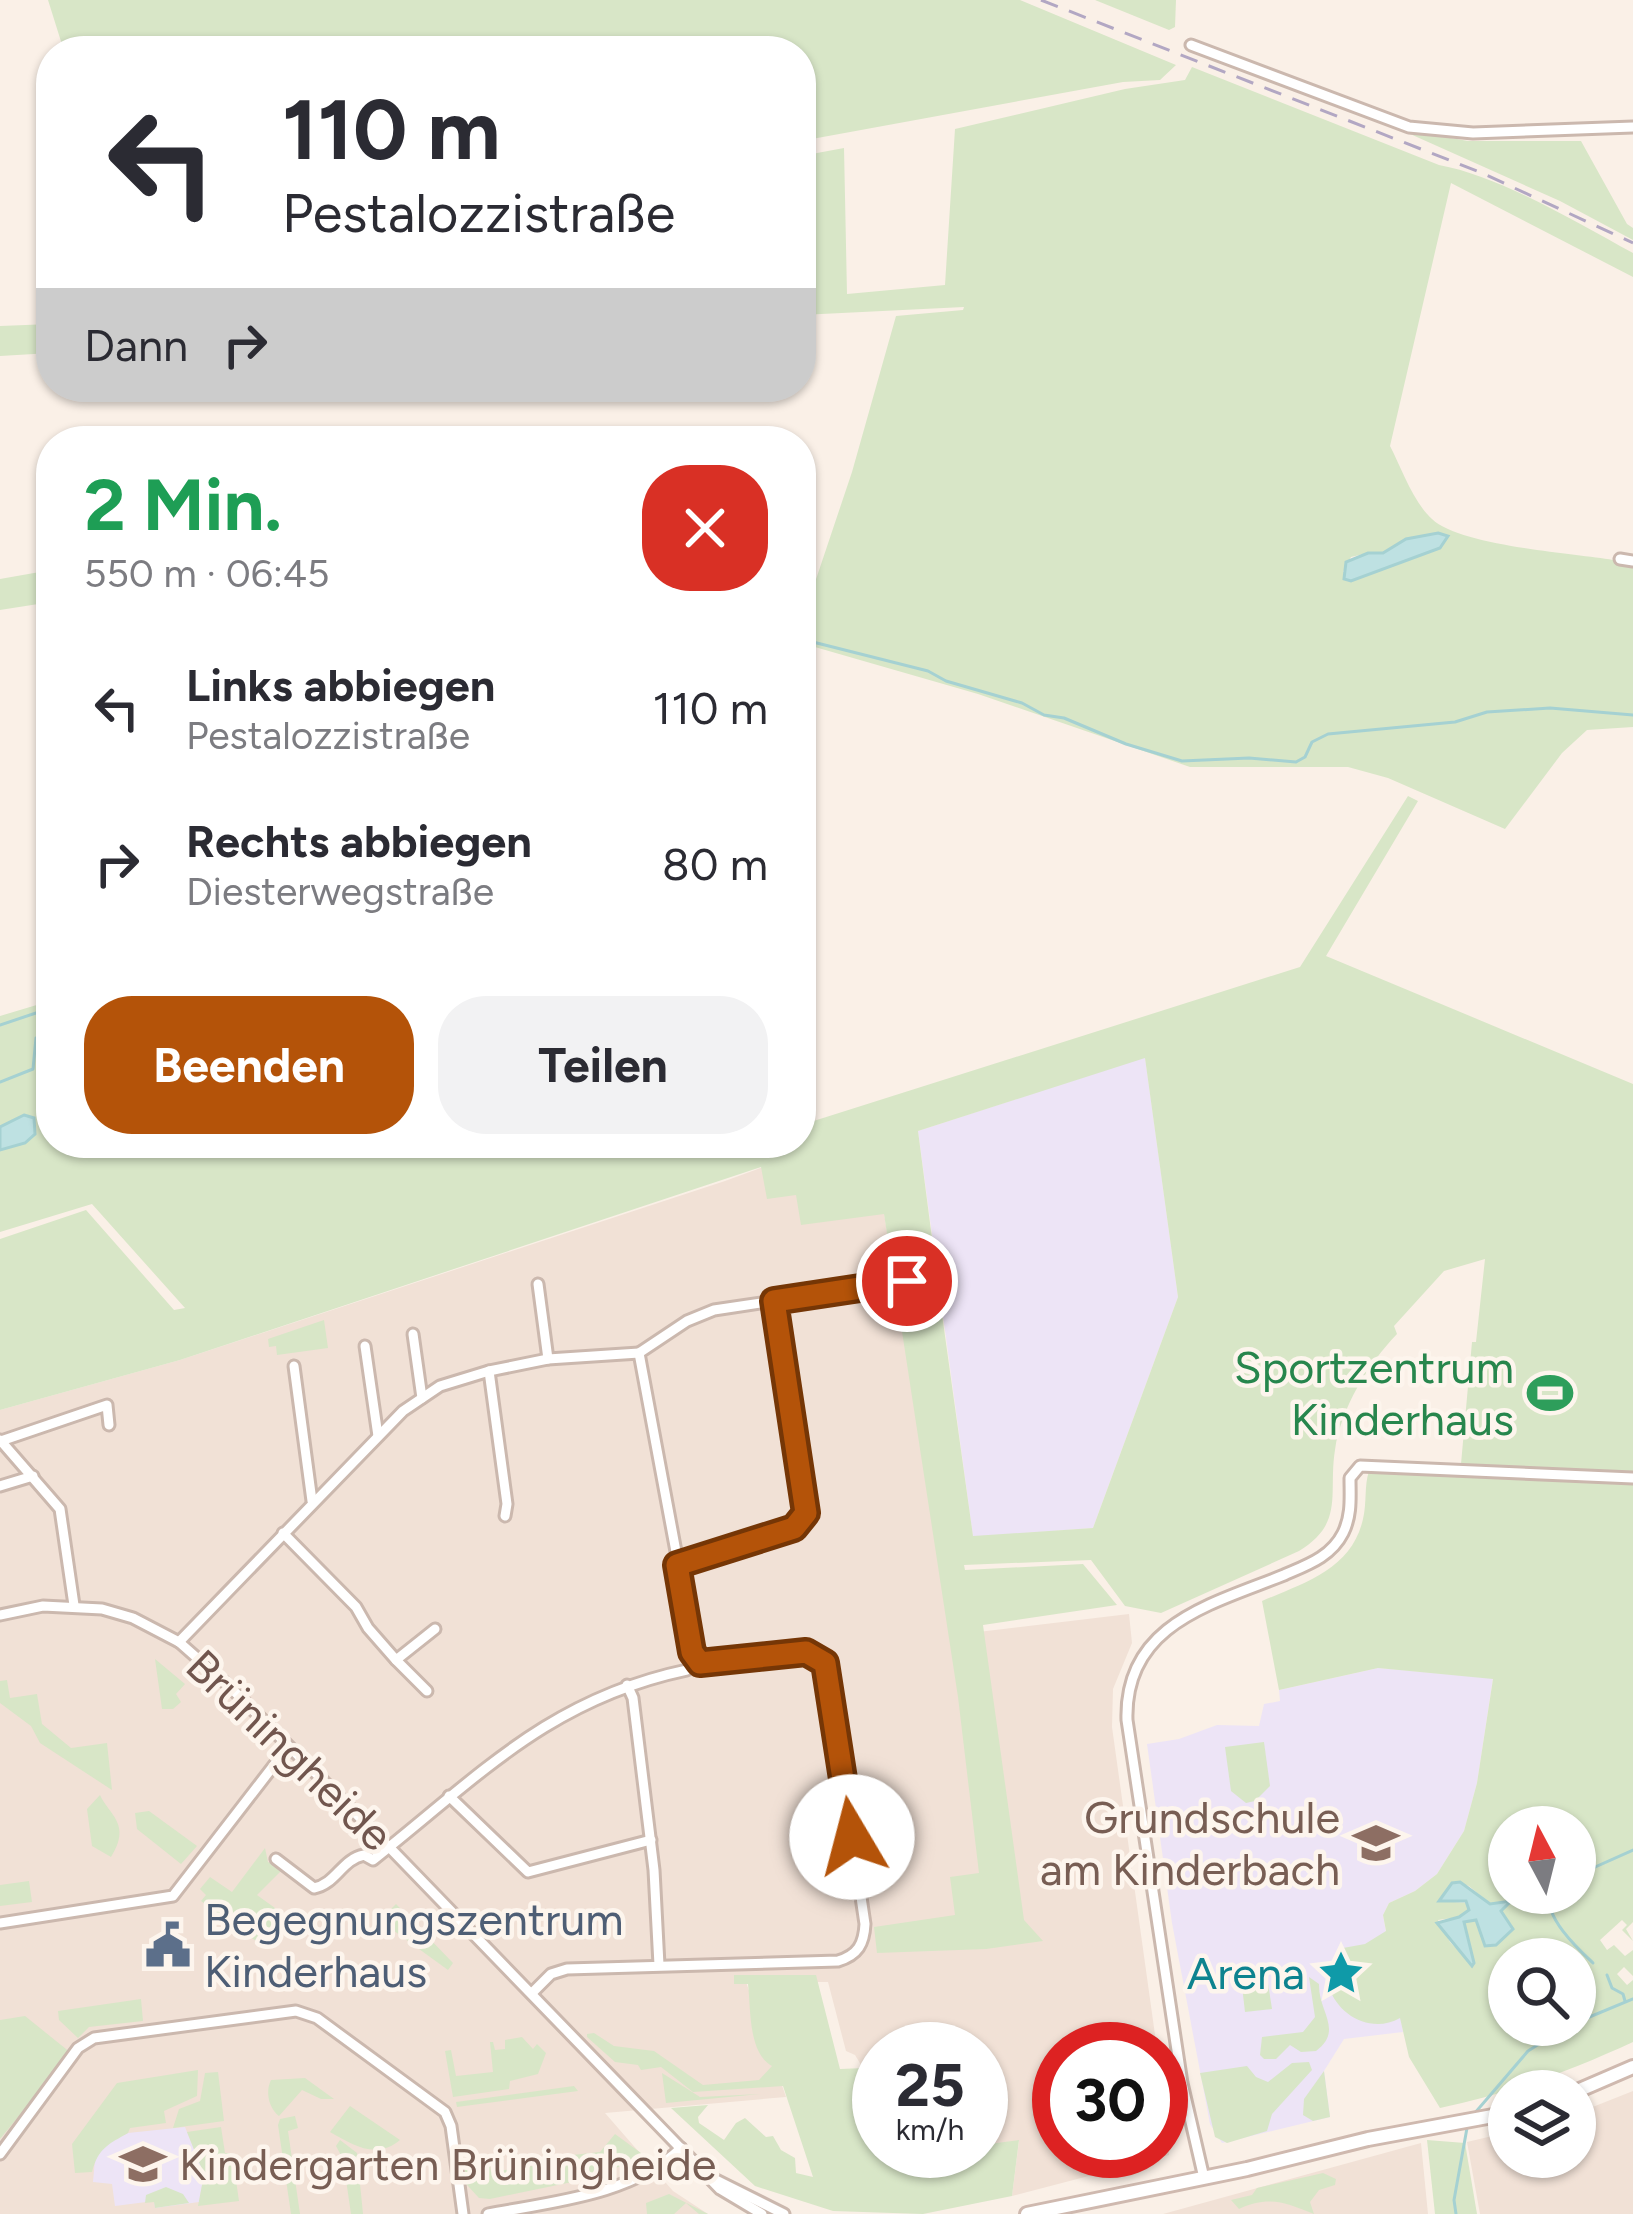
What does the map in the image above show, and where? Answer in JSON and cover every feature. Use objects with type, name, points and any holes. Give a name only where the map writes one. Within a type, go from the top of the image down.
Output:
[{"type":"street","points":[[1191,45],[1409,127],[1473,133],[1633,127]]},
{"type":"street","points":[[1620,559],[1633,561]]},
{"type":"street","points":[[179,1642],[378,1436],[440,1386],[548,1359],[639,1353],[702,1314],[907,1281]]},
{"type":"street","points":[[538,1284],[548,1359]]},
{"type":"street","points":[[677,1565],[794,1528],[806,1513],[774,1301]]},
{"type":"street","points":[[413,1334],[422,1398]]},
{"type":"street","points":[[365,1346],[378,1436]]},
{"type":"street","points":[[532,1993],[551,1974],[567,1969],[838,1961],[853,1957],[863,1942],[866,1924],[825,1663],[806,1652],[700,1663],[692,1652],[639,1353]]},
{"type":"street","points":[[294,1366],[312,1501]]},
{"type":"street","points":[[489,1371],[505,1516]]},
{"type":"street","points":[[74,1605],[64,1520],[54,1498],[1,1441],[107,1405],[109,1425]]},
{"type":"street","points":[[1204,2178],[1182,2084],[1127,1720],[1128,1695],[1138,1664],[1174,1622],[1320,1559],[1333,1547],[1348,1519],[1350,1478],[1356,1468],[1633,1478]]},
{"type":"street","points":[[0,1486],[33,1476]]},
{"type":"street","points":[[283,1533],[356,1607],[368,1628],[427,1691]]},
{"type":"street","name":"Brüningheide","points":[[0,1615],[74,1605],[133,1618],[179,1642],[391,1849],[713,2178]]},
{"type":"street","points":[[397,1660],[435,1629]]},
{"type":"street","points":[[275,1859],[314,1888],[326,1886],[353,1858],[364,1855],[374,1860],[391,1849],[449,1796],[562,1713],[627,1685],[687,1670]]},
{"type":"street","points":[[627,1685],[633,1697],[651,1840],[659,1965]]},
{"type":"street","points":[[0,1923],[173,1895],[288,1747]]},
{"type":"street","points":[[449,1796],[528,1872],[651,1840]]},
{"type":"street","points":[[38,1901],[41,1918]]},
{"type":"street","points":[[0,2154],[88,2040],[110,2033],[296,2011],[323,2022],[445,2112],[463,2214]]},
{"type":"street","points":[[1596,2083],[1633,2067]]},
{"type":"street","points":[[1027,2214],[1368,2139],[1488,2118]]},
{"type":"street","points":[[488,2214],[554,2202],[644,2176],[681,2149]]},
{"type":"street","points":[[713,2178],[720,2188],[762,2214]]},
{"type":"street","points":[[713,2178],[784,2214]]},
{"type":"shaded area","points":[[1145,1057],[1178,1297],[1093,1528],[973,1537],[918,1131]]},
{"type":"shaded area","points":[[870,1128],[953,1635],[1129,1614],[1132,1643],[1113,1689],[1112,1727],[1153,2022],[1032,2022],[1032,2178],[1081,2178],[1012,2196],[1019,2141],[1008,2142],[1008,2022],[852,2022],[852,2054],[846,2051],[828,1982],[746,1982],[786,2097],[605,2113],[673,2191],[708,2214],[0,2214],[0,1410],[180,1360],[788,1158],[816,1158],[816,1148]]},
{"type":"shaded area","points":[[1378,1668],[1493,1678],[1477,1783],[1464,1831],[1437,1874],[1389,1903],[1383,1915],[1403,2032],[1344,2039],[1324,2071],[1330,2117],[1222,2143],[1210,2124],[1172,1923],[1147,1744],[1217,1725],[1259,1726],[1264,1704],[1280,1701],[1279,1690]]},
{"type":"shaded area","points":[[1633,2091],[1633,2214],[1480,2214],[1467,2142],[1488,2137],[1488,2178],[1596,2178],[1596,2106]]},
{"type":"shaded area","points":[[185,2127],[201,2166],[199,2202],[155,2208],[154,2201],[115,2206],[112,2184],[93,2182],[95,2159],[107,2143],[128,2133]]},
{"type":"shaded area","points":[[1421,2143],[1428,2214],[1163,2214]]},
{"type":"green space","points":[[48,0],[1020,0],[1176,65],[1160,80],[1123,82],[816,138],[816,36],[59,36]]},
{"type":"green space","points":[[1095,0],[1176,0],[1175,27],[1169,30]]},
{"type":"green space","points":[[1192,67],[1439,165],[1487,179],[1633,253],[1633,277],[1451,183],[1390,446],[1419,504],[1446,528],[1518,547],[1613,560],[1633,557],[1633,727],[1587,730],[1562,753],[1505,829],[1388,778],[1348,767],[1190,767],[978,694],[816,647],[816,579],[896,316],[964,307],[816,314],[816,153],[844,148],[847,294],[945,285],[955,129],[1125,89],[1185,80]],"holes":[[[1368,553],[1424,554],[1384,568],[1343,572],[1351,557]]]},
{"type":"green space","points":[[1399,129],[1468,141],[1581,141],[1633,228],[1633,240],[1560,201]]},
{"type":"green space","points":[[36,325],[36,354],[0,356],[0,326]]},
{"type":"green space","points":[[36,573],[36,604],[0,610],[0,579]]},
{"type":"green space","points":[[1408,796],[1418,801],[1326,956],[1633,1084],[1633,1922],[1626,1929],[1633,1941],[1622,1930],[1627,1925],[1622,1920],[1600,1940],[1607,1950],[1614,1945],[1625,1956],[1633,1950],[1633,1976],[1624,1967],[1617,1974],[1627,1985],[1633,1980],[1633,2042],[1567,2070],[1488,2070],[1488,2096],[1440,2108],[1409,2057],[1400,2018],[1378,2024],[1357,2019],[1340,2006],[1329,1987],[1350,1984],[1355,1978],[1355,1966],[1337,1954],[1386,1931],[1383,1915],[1389,1903],[1437,1874],[1464,1831],[1477,1783],[1493,1679],[1378,1668],[1279,1690],[1262,1601],[1324,1572],[1348,1550],[1363,1519],[1369,1471],[1460,1475],[1485,1259],[1444,1271],[1394,1326],[1397,1334],[1366,1373],[1343,1418],[1329,1518],[1323,1530],[1299,1551],[1161,1613],[1125,1606],[1091,1560],[964,1565],[965,1570],[1083,1564],[1117,1605],[983,1625],[1024,1920],[1043,1941],[986,1949],[877,1953],[874,1927],[955,1915],[950,1877],[979,1873],[958,1697],[884,1214],[801,1225],[796,1195],[767,1199],[761,1167],[180,1360],[0,1410],[0,1239],[86,1210],[174,1310],[185,1308],[92,1204],[0,1232],[0,1016],[36,1005],[36,1158],[816,1158],[816,1120],[1300,967]],"holes":[[[1145,1058],[1178,1297],[1093,1528],[973,1536],[938,1286],[923,1288],[922,1270],[936,1269],[918,1131]],[[1488,1806],[1596,1806],[1596,1914],[1502,1914],[1512,1925],[1498,1938],[1596,1938],[1596,2046],[1488,2046],[1488,1945],[1476,1920],[1464,1922],[1473,1966],[1450,1942],[1438,1920],[1469,1910],[1468,1903],[1439,1901],[1454,1882],[1469,1886],[1488,1902]]]},
{"type":"green space","points":[[324,1320],[328,1348],[277,1355],[276,1346],[269,1347],[268,1339]]},
{"type":"green space","points":[[155,1659],[185,1684],[176,1694],[181,1702],[173,1709],[162,1709]]},
{"type":"green space","points":[[7,1680],[10,1698],[37,1694],[42,1724],[71,1748],[107,1743],[112,1790],[40,1743],[31,1726],[0,1703],[0,1681]]},
{"type":"green space","points":[[1264,1742],[1270,1786],[1246,1803],[1231,1791],[1225,1747]]},
{"type":"green space","points":[[100,1795],[119,1828],[111,1857],[92,1846],[87,1809]]},
{"type":"green space","points":[[149,1811],[197,1846],[181,1864],[137,1829],[135,1813]]},
{"type":"green space","points":[[265,1848],[268,1862],[283,1869],[257,1895],[275,1908],[281,1937],[256,1941],[201,1901],[206,1895],[200,1889],[210,1877],[232,1892]]},
{"type":"green space","points":[[29,1881],[32,1902],[0,1906],[0,1885]]},
{"type":"green space","points":[[396,1904],[453,1963],[448,1970],[386,1925],[392,1917],[387,1913]]},
{"type":"green space","points":[[734,1975],[816,1975],[840,2069],[852,2068],[852,2178],[1008,2178],[1008,2141],[1019,2140],[1012,2196],[923,2214],[833,2211],[755,2186],[671,2108],[708,2105],[699,2123],[724,2140],[745,2118],[795,2158],[796,2173],[813,2177],[783,2086],[693,2092],[661,2067],[641,2070],[638,2065],[615,2062],[587,2037],[594,2033],[614,2046],[654,2051],[703,2085],[759,2080],[772,2066],[755,2041],[748,1984],[734,1984]]},
{"type":"green space","points":[[1309,1977],[1319,1984],[1328,2036],[1316,2051],[1301,2052],[1290,2045],[1276,2059],[1264,2059],[1260,2055],[1262,2037],[1303,2032],[1315,2017]]},
{"type":"green space","points":[[1268,1983],[1272,2009],[1245,2012],[1242,1986]]},
{"type":"green space","points":[[141,1999],[143,2021],[89,2027],[78,2038],[59,2020],[58,2011]]},
{"type":"green space","points":[[25,2016],[71,2053],[0,2139],[0,2020]]},
{"type":"green space","points":[[522,2037],[533,2049],[537,2044],[546,2053],[538,2074],[510,2081],[509,2089],[453,2097],[445,2051],[451,2050],[456,2076],[493,2072],[490,2042],[495,2050],[505,2049],[505,2040]]},
{"type":"green space","points":[[1309,2062],[1312,2070],[1272,2114],[1267,2131],[1227,2143],[1215,2137],[1200,2073],[1247,2066],[1268,2082],[1292,2063]]},
{"type":"green space","points":[[198,2070],[197,2096],[164,2111],[166,2123],[130,2128],[101,2152],[92,2172],[75,2173],[72,2144],[117,2083]]},
{"type":"green space","points":[[1324,2071],[1330,2117],[1313,2121],[1303,2115],[1304,2099]]},
{"type":"green space","points":[[218,2072],[224,2121],[173,2128],[179,2109],[200,2101],[205,2073]]},
{"type":"green space","points":[[662,2073],[700,2097],[760,2094],[666,2103]]},
{"type":"green space","points":[[305,2078],[334,2099],[302,2090],[279,2116],[269,2100],[271,2080]]},
{"type":"green space","points":[[574,2086],[578,2091],[457,2107],[456,2102]]},
{"type":"green space","points":[[350,2106],[400,2140],[373,2150],[330,2132]]},
{"type":"green space","points":[[295,2116],[298,2128],[288,2131],[300,2214],[291,2214],[278,2125],[280,2119]]},
{"type":"green space","points":[[221,2127],[225,2153],[232,2153],[239,2201],[198,2206],[203,2180],[187,2132]]},
{"type":"green space","points":[[615,2134],[641,2153],[639,2160],[577,2181],[490,2199],[479,2198],[467,2185],[464,2164],[489,2161],[491,2172],[546,2164],[545,2158],[600,2152]]},
{"type":"green space","points":[[340,2140],[357,2153],[363,2214],[351,2214],[343,2159],[336,2146]]},
{"type":"green space","points":[[1427,2140],[1465,2143],[1477,2214],[1435,2214]]},
{"type":"green space","points":[[1323,2173],[1336,2179],[1335,2185],[1319,2190],[1310,2202],[1314,2214],[1269,2202],[1239,2209],[1231,2200],[1252,2195],[1257,2188]]},
{"type":"green space","points":[[166,2187],[183,2194],[189,2203],[155,2208],[154,2202],[145,2203],[146,2195]]},
{"type":"green space","points":[[669,2194],[708,2214],[699,2214],[686,2203],[674,2214],[647,2214],[646,2203]]},
{"type":"water","points":[[1438,533],[1448,536],[1440,548],[1351,581],[1344,579],[1346,562],[1383,553],[1406,539]]},
{"type":"water","points":[[24,1115],[34,1118],[35,1134],[25,1143],[0,1150],[0,1127]]},
{"type":"water","points":[[1460,1882],[1488,1903],[1488,1914],[1503,1914],[1513,1929],[1503,1938],[1488,1938],[1485,1946],[1476,1920],[1464,1922],[1472,1966],[1437,1923],[1469,1910],[1466,1901],[1439,1901],[1452,1883]]},
{"type":"waterway","points":[[816,643],[928,671],[1182,761],[1296,762],[1305,757],[1312,742],[1328,734],[1455,722],[1487,712],[1550,708],[1633,715]]},
{"type":"waterway","points":[[0,1025],[36,1013]]},
{"type":"waterway","points":[[0,1082],[33,1069],[36,1038]]},
{"type":"waterway","points":[[1596,1867],[1633,1850]]},
{"type":"waterway","points":[[1553,1914],[1569,1938]]},
{"type":"waterway","points":[[1607,1975],[1625,2001]]},
{"type":"waterway","points":[[1596,2014],[1633,1999]]},
{"type":"waterway","points":[[1474,2114],[1536,2046]]},
{"type":"waterway","points":[[1456,2214],[1454,2200],[1467,2128]]},
{"type":"railway","points":[[1041,0],[1482,173],[1633,243]]},
{"type":"place","name":"Sportzentrum Kinderhaus","points":[[1550,1393]]},
{"type":"place","name":"Grundschule am Kinderbach","points":[[1376,1843]]},
{"type":"place","name":"Begegnungszentrum Kinderhaus","points":[[168,1945]]},
{"type":"place","name":"Arena","points":[[1341,1973]]},
{"type":"place","name":"Kindergarten Brüningheide","points":[[143,2164]]},
{"type":"route","points":[[852,1837],[825,1663],[806,1652],[700,1663],[692,1652],[677,1565],[794,1528],[806,1513],[774,1301],[907,1281]]}]
